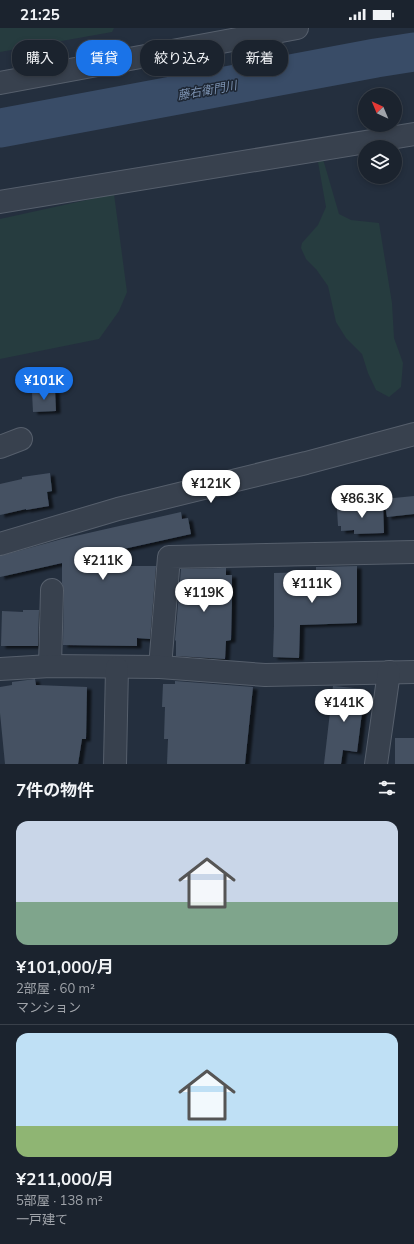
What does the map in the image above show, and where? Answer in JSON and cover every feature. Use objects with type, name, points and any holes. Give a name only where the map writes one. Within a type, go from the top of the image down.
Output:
[{"type":"street","points":[[0,83],[297,28]]},
{"type":"street","points":[[0,202],[414,134]]},
{"type":"street","points":[[0,544],[118,509],[306,463],[414,434]]},
{"type":"street","points":[[0,447],[21,439]]},
{"type":"street","points":[[160,667],[169,557],[414,552]]},
{"type":"street","points":[[50,666],[52,590]]},
{"type":"street","points":[[0,670],[50,666],[117,668],[160,667],[265,675],[414,672]]},
{"type":"street","points":[[115,764],[117,668]]},
{"type":"street","points":[[376,764],[389,672]]},
{"type":"green space","points":[[0,28],[114,28],[112,32],[67,40],[12,40],[12,50],[0,52]]},
{"type":"green space","points":[[323,159],[339,214],[351,220],[379,223],[392,303],[394,338],[403,363],[401,387],[389,397],[376,390],[368,373],[362,354],[346,338],[336,322],[328,286],[316,269],[306,259],[301,248],[302,243],[318,225],[326,207],[318,162]]},
{"type":"green space","points":[[114,194],[127,292],[119,311],[99,339],[0,359],[0,219]]},
{"type":"building","points":[[55,390],[56,411],[33,412],[32,392]]},
{"type":"building","points":[[50,473],[52,491],[47,492],[49,506],[26,509],[0,515],[0,484],[22,479],[22,477]]},
{"type":"building","points":[[414,496],[414,514],[387,517],[384,499]]},
{"type":"building","points":[[383,504],[384,533],[354,534],[354,530],[341,531],[341,526],[338,526],[337,509],[352,508],[352,505]]},
{"type":"building","points":[[181,512],[182,519],[188,518],[191,534],[83,558],[84,566],[156,566],[150,639],[137,638],[137,646],[63,645],[64,590],[62,583],[62,563],[0,577],[0,556],[62,539]]},
{"type":"building","points":[[357,566],[357,623],[300,625],[299,658],[273,657],[274,573],[316,572],[316,567]]},
{"type":"building","points":[[226,568],[226,575],[232,575],[232,599],[231,640],[226,641],[225,659],[176,656],[175,640],[181,569]]},
{"type":"building","points":[[23,610],[39,610],[38,646],[1,646],[2,611],[23,612]]},
{"type":"building","points":[[35,679],[36,685],[87,687],[86,739],[82,739],[78,764],[5,764],[0,713],[0,687],[12,685],[12,682]]},
{"type":"building","points":[[175,681],[253,687],[245,764],[167,764],[168,739],[164,739],[165,707],[162,707],[163,684],[175,684]]},
{"type":"building","points":[[333,686],[365,689],[357,752],[343,750],[341,764],[324,764]]},
{"type":"building","points":[[395,738],[414,738],[414,764],[395,764]]},
{"type":"waterway","name":"藤右衛門川","points":[[0,128],[414,52]]}]
